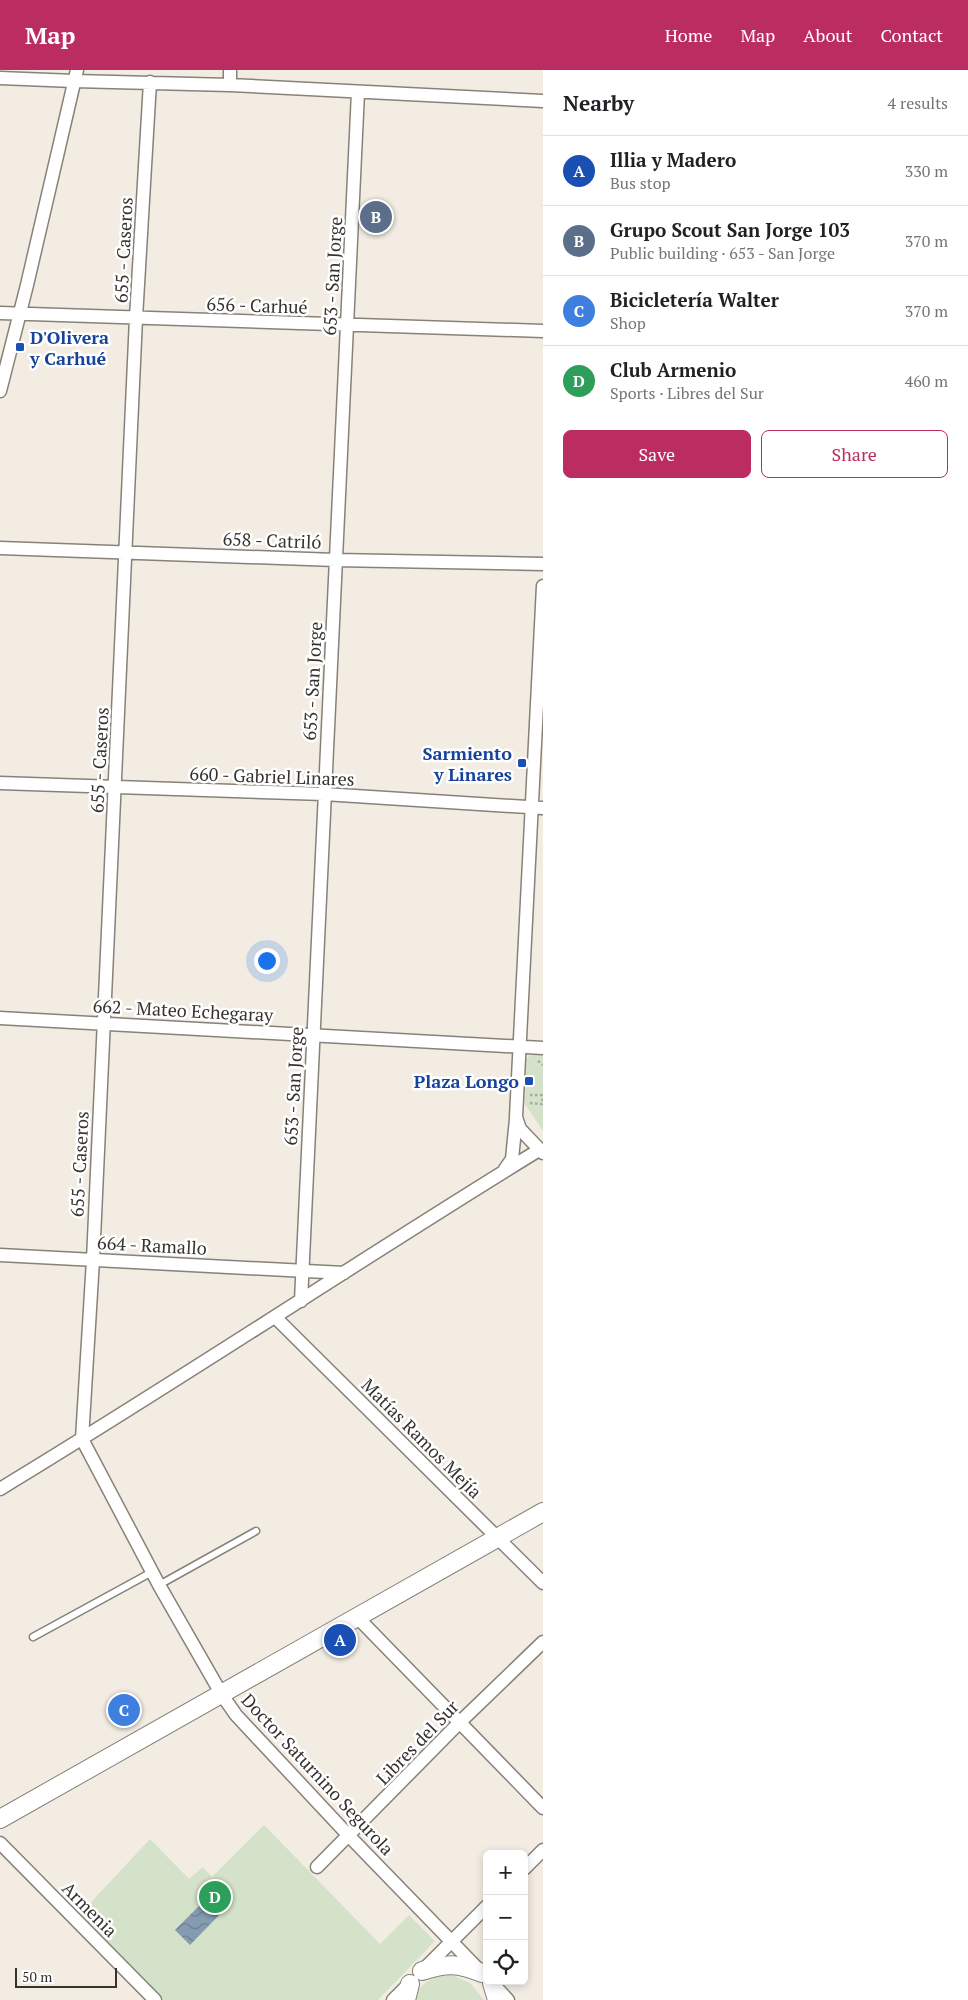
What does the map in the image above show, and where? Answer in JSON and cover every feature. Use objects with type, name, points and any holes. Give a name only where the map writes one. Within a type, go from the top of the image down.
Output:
[{"type":"main road","points":[[0,1819],[543,1512]]},
{"type":"main road","points":[[413,1985],[440,1966],[452,1964],[463,1966],[483,1979]]},
{"type":"street","points":[[230,70],[230,85]]},
{"type":"street","points":[[0,391],[76,76]]},
{"type":"street","points":[[0,78],[76,76],[150,82],[543,102]]},
{"type":"street","name":"655 - Caseros","points":[[82,1439],[93,1260],[136,318],[150,82]]},
{"type":"street","name":"653 - San Jorge","points":[[303,1271],[358,92]]},
{"type":"street","name":"656 - Carhué","points":[[0,313],[543,331]]},
{"type":"street","name":"658 - Catriló","points":[[0,548],[126,554],[543,564]]},
{"type":"street","points":[[504,1171],[512,1159],[516,1117],[537,808],[543,586]]},
{"type":"street","name":"660 - Gabriel Linares","points":[[0,783],[324,794],[537,808]]},
{"type":"street","name":"662 - Mateo Echegaray","points":[[0,1018],[543,1048]]},
{"type":"street","points":[[0,1489],[276,1318],[504,1171],[541,1151],[520,1129],[516,1117]]},
{"type":"street","name":"664 - Ramallo","points":[[0,1255],[344,1273]]},
{"type":"street","points":[[301,1301],[303,1271]]},
{"type":"street","name":"Matías Ramos Mejía","points":[[276,1318],[543,1583]]},
{"type":"street","name":"Doctor Saturnino Segurola","points":[[82,1439],[159,1585],[222,1695],[236,1715],[483,1975]]},
{"type":"street","points":[[358,1618],[543,1808]]},
{"type":"street","name":"Libres del Sur","points":[[317,1867],[459,1723],[543,1642]]},
{"type":"street","name":"Armenia","points":[[0,1843],[156,2000]]},
{"type":"street","points":[[528,1865],[543,1850]]},
{"type":"street","points":[[393,2000],[413,1985],[451,1941],[483,1910]]},
{"type":"street","name":"Doctor Saturnino Segurola","points":[[492,1985],[508,2000]]},
{"type":"lane","points":[[159,1585],[256,1531]]},
{"type":"lane","points":[[33,1637],[152,1572]]},
{"type":"path","points":[[530,1094],[543,1095],[542,1104],[530,1103],[530,1094]]},
{"type":"green space","points":[[532,1054],[543,1055],[543,1131],[525,1104],[526,1059]]},
{"type":"green space","points":[[264,1825],[380,1944],[409,1915],[435,1941],[378,2000],[164,2000],[80,1914],[150,1839],[189,1879],[203,1867],[212,1877]]},
{"type":"green space","points":[[452,1975],[470,1983],[484,2000],[411,2000],[428,1981]]},
{"type":"water","points":[[211,1894],[226,1908],[190,1945],[175,1930]]},
{"type":"building","points":[[127,1694],[139,1715],[121,1726],[109,1705]]},
{"type":"place","name":"Grupo Scout San Jorge 103","points":[[376,217]]},
{"type":"place","name":"D'Olivera y Carhué","points":[[20,347]]},
{"type":"place","name":"Sarmiento y Linares","points":[[522,763]]},
{"type":"place","name":"Plaza Longo","points":[[529,1081]]},
{"type":"place","name":"Illia y Madero","points":[[340,1640]]},
{"type":"place","name":"Bicicletería Walter","points":[[124,1710]]},
{"type":"place","name":"Club Armenio","points":[[215,1897]]}]
